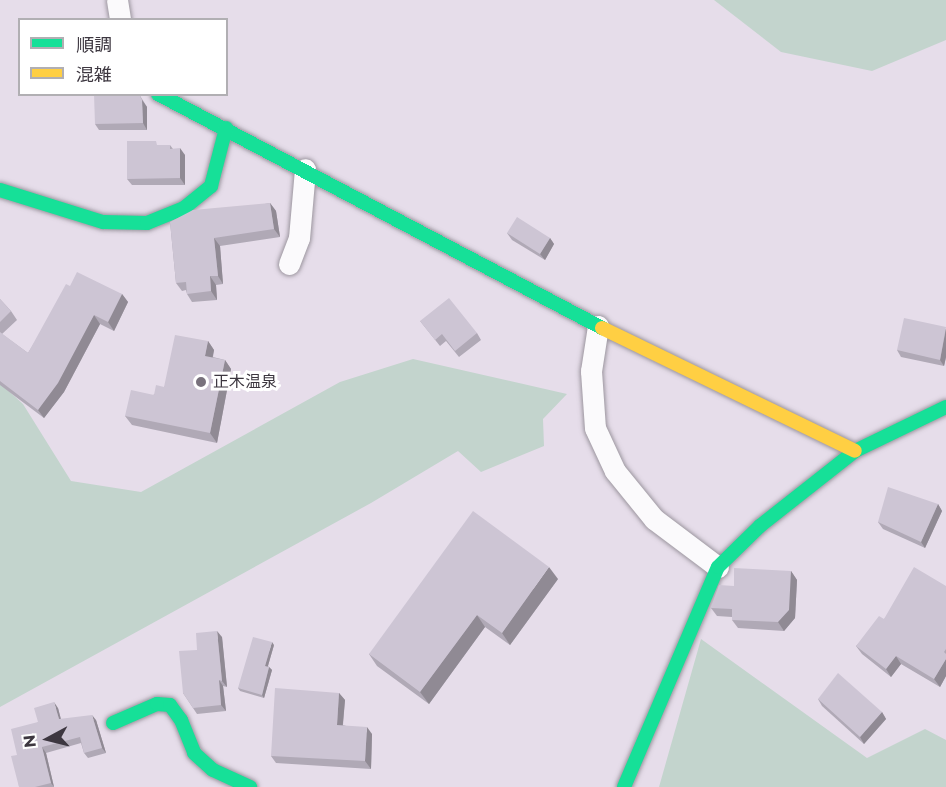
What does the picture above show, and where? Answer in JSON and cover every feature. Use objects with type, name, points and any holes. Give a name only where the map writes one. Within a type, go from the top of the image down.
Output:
[{"type":"street","points":[[117,0],[120,18]]},
{"type":"street","points":[[162,96],[598,326],[855,451]]},
{"type":"street","points":[[0,190],[103,222],[147,223],[184,208],[211,186],[226,128]]},
{"type":"street","points":[[289,264],[299,238],[304,169]]},
{"type":"street","points":[[598,326],[591,371],[595,428],[615,471],[654,519],[718,567]]},
{"type":"street","points":[[624,787],[718,567],[760,526],[855,451],[946,407]]},
{"type":"street","points":[[113,723],[157,704],[170,705],[181,720],[194,753],[213,770],[250,787]]},
{"type":"shaded area","points":[[714,0],[946,0],[946,40],[872,71],[781,52]]},
{"type":"shaded area","points":[[413,359],[567,394],[543,419],[544,446],[481,472],[458,451],[371,503],[0,707],[0,383],[23,404],[71,481],[141,492],[340,382]]},
{"type":"shaded area","points":[[701,639],[867,758],[925,729],[946,740],[946,787],[659,787]]},
{"type":"building","points":[[94,96],[140,96],[143,123],[95,124]]},
{"type":"building","points":[[127,141],[156,141],[157,145],[170,145],[170,149],[180,148],[180,178],[127,179]]},
{"type":"building","points":[[270,203],[274,229],[214,238],[218,276],[210,276],[211,291],[187,294],[186,282],[176,283],[170,222],[193,210]]},
{"type":"building","points":[[517,217],[550,238],[540,254],[507,233]]},
{"type":"building","points":[[77,272],[122,294],[108,322],[94,315],[58,383],[38,410],[0,381],[0,332],[28,353],[66,284],[70,286]]},
{"type":"building","points":[[449,298],[477,333],[455,351],[442,334],[435,340],[420,321]]},
{"type":"building","points":[[0,299],[11,311],[0,322]]},
{"type":"building","points":[[904,318],[946,327],[940,360],[897,350]]},
{"type":"building","name":"正木温泉","points":[[175,335],[208,341],[205,356],[225,360],[210,433],[125,416],[131,390],[154,395],[156,385],[164,387]]},
{"type":"building","points":[[888,487],[938,504],[921,542],[878,522]]},
{"type":"building","points":[[473,511],[549,567],[502,633],[477,615],[420,692],[369,654]]},
{"type":"building","points":[[914,567],[946,586],[946,649],[944,652],[946,659],[934,679],[896,656],[886,669],[856,646],[879,616],[884,619]]},
{"type":"building","points":[[734,568],[791,571],[789,610],[778,622],[732,620],[732,609],[711,608],[719,585],[734,586]]},
{"type":"building","points":[[217,631],[222,681],[219,680],[221,705],[193,708],[183,693],[179,651],[197,650],[196,633]]},
{"type":"building","points":[[253,637],[272,642],[265,666],[269,667],[262,695],[238,688]]},
{"type":"building","points":[[838,673],[882,712],[860,737],[818,699]]},
{"type":"building","points":[[275,688],[339,693],[337,725],[367,727],[365,761],[271,756]]},
{"type":"building","points":[[54,702],[59,719],[92,715],[102,748],[84,753],[80,737],[42,747],[51,783],[35,787],[19,787],[11,756],[17,755],[11,729],[38,722],[34,708]]},
{"type":"traffic: fast","points":[[162,96],[602,328]]},
{"type":"traffic: fast","points":[[0,190],[103,222],[147,223],[184,208],[211,186],[226,128]]},
{"type":"traffic: fast","points":[[624,787],[718,567],[760,526],[855,451],[946,407]]},
{"type":"traffic: fast","points":[[113,723],[157,704],[170,705],[181,720],[194,753],[213,770],[250,787]]},
{"type":"traffic: slow","points":[[602,328],[855,451]]},
{"type":"place","name":"正木温泉","points":[[201,382]]}]
